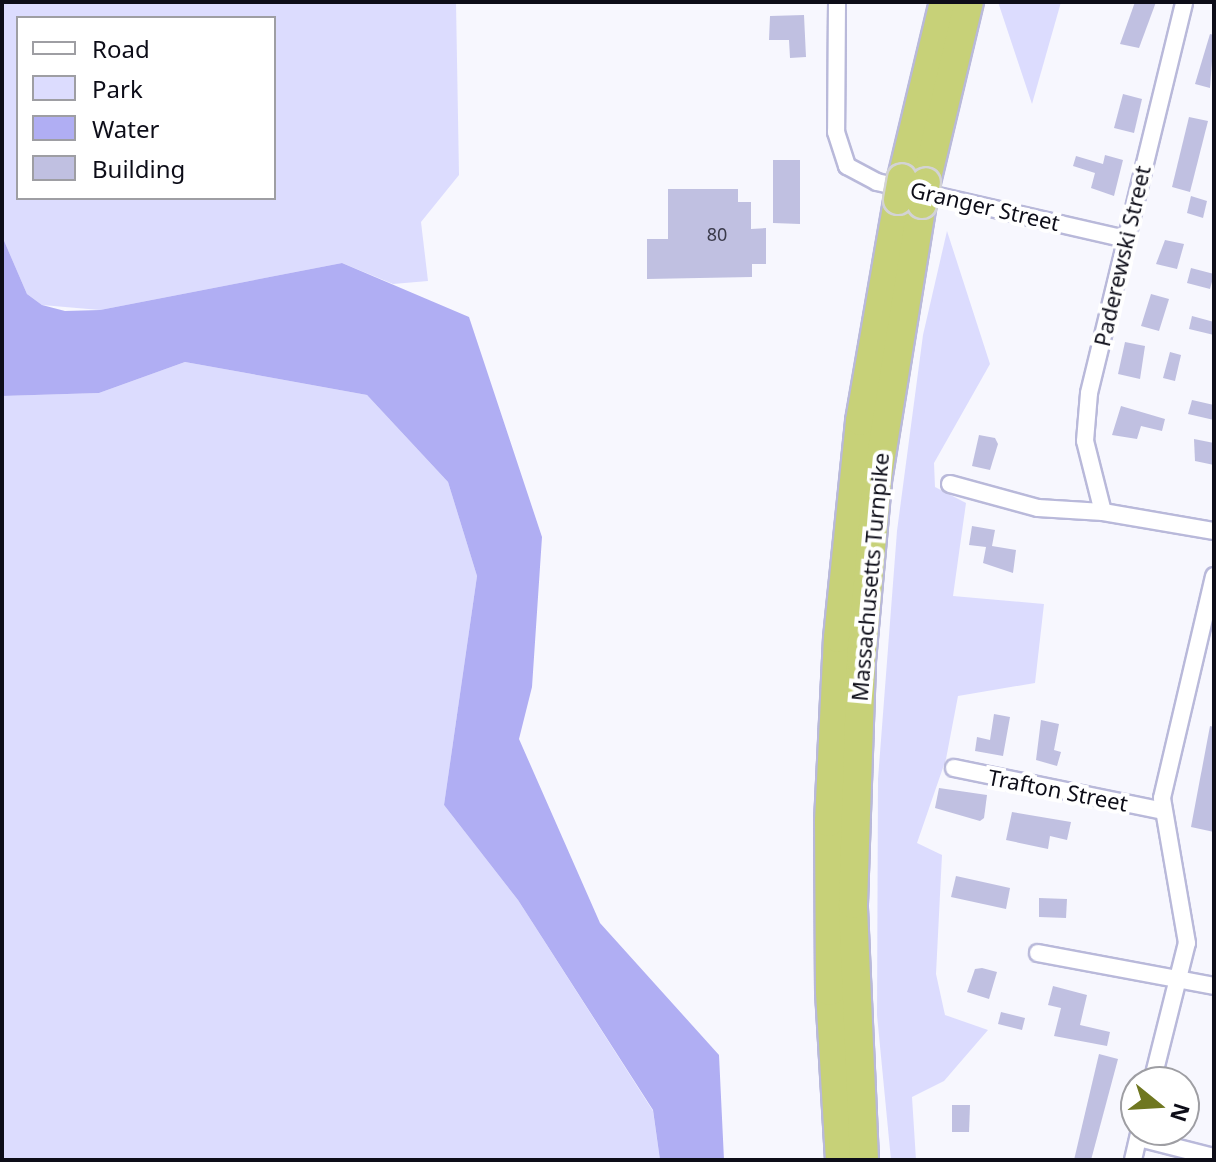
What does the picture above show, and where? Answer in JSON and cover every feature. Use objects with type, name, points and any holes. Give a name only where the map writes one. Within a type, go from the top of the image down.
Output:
[{"type":"highway","name":"Massachusetts Turnpike","points":[[864,1160],[853,904],[860,676],[877,481],[912,191],[944,2]]},
{"type":"highway","name":"Massachusetts Turnpike","points":[[840,1160],[829,868],[838,638],[860,421],[912,191],[969,2]]},
{"type":"street","name":"Granger Street","points":[[837,2],[836,132],[847,166],[877,182],[1125,239]]},
{"type":"street","name":"Paderewski Street","points":[[1103,512],[1085,441],[1089,393],[1184,2]]},
{"type":"street","points":[[950,484],[1038,508],[1103,512],[1214,531]]},
{"type":"street","points":[[1156,1066],[1187,943],[1163,811],[1165,783],[1214,576]]},
{"type":"street","name":"Trafton Street","points":[[954,768],[1163,811]]},
{"type":"street","points":[[1038,953],[1214,986]]},
{"type":"street","points":[[1179,1146],[1214,1157]]},
{"type":"green space","points":[[2,2],[456,2],[459,175],[421,222],[428,281],[393,284],[342,263],[100,310],[42,305],[27,294],[2,236]]},
{"type":"green space","points":[[998,2],[1061,2],[1032,104]]},
{"type":"green space","points":[[947,231],[990,364],[934,463],[935,487],[966,503],[953,596],[1044,604],[1035,683],[958,696],[946,759],[917,843],[942,855],[936,974],[945,1015],[988,1030],[944,1081],[912,1097],[916,1160],[891,1160],[877,1015],[878,779],[897,531],[923,335]]},
{"type":"green space","points":[[185,362],[367,395],[448,482],[477,576],[444,805],[518,900],[653,1111],[660,1160],[2,1160],[2,396],[99,393]]},
{"type":"water","points":[[2,236],[27,294],[42,305],[65,311],[100,310],[342,263],[469,317],[542,537],[532,687],[519,739],[600,923],[719,1055],[724,1160],[660,1160],[653,1110],[518,900],[444,805],[477,576],[448,482],[367,395],[185,362],[99,393],[2,396]]},
{"type":"building","points":[[1135,2],[1156,2],[1139,48],[1120,44]]},
{"type":"building","points":[[804,15],[806,57],[790,58],[789,40],[769,40],[770,16]]},
{"type":"building","points":[[1210,34],[1214,35],[1210,88],[1195,84]]},
{"type":"building","points":[[1123,94],[1142,99],[1134,133],[1114,128]]},
{"type":"building","points":[[1189,117],[1208,121],[1190,192],[1172,187]]},
{"type":"building","points":[[1105,155],[1123,160],[1114,196],[1091,188],[1095,173],[1073,166],[1076,156],[1103,164]]},
{"type":"building","points":[[773,160],[800,160],[800,224],[773,223]]},
{"type":"building","points":[[668,189],[738,189],[738,202],[751,202],[751,229],[766,228],[766,264],[752,264],[752,277],[647,279],[647,239],[668,239]]},
{"type":"building","points":[[1191,196],[1207,201],[1203,218],[1187,213]]},
{"type":"building","points":[[1165,240],[1184,244],[1177,269],[1156,264]]},
{"type":"building","points":[[1191,268],[1214,274],[1210,289],[1187,283]]},
{"type":"building","points":[[1151,294],[1169,299],[1159,331],[1141,326]]},
{"type":"building","points":[[1192,316],[1214,322],[1214,335],[1189,329]]},
{"type":"building","points":[[1125,342],[1145,346],[1140,379],[1118,374]]},
{"type":"building","points":[[1170,352],[1181,355],[1175,381],[1163,378]]},
{"type":"building","points":[[1192,400],[1214,405],[1214,420],[1188,414]]},
{"type":"building","points":[[1121,406],[1165,419],[1162,431],[1141,426],[1137,439],[1112,435]]},
{"type":"building","points":[[979,435],[995,438],[998,444],[990,470],[972,466]]},
{"type":"building","points":[[1194,439],[1214,443],[1214,465],[1195,461]]},
{"type":"building","points":[[972,526],[995,530],[992,546],[1016,550],[1013,573],[983,563],[986,547],[969,545]]},
{"type":"building","points":[[994,714],[1010,717],[1003,756],[975,751],[977,737],[990,740]]},
{"type":"building","points":[[1041,720],[1059,724],[1054,750],[1061,752],[1057,766],[1036,760]]},
{"type":"building","points":[[1210,726],[1214,727],[1214,832],[1191,827]]},
{"type":"building","points":[[939,788],[987,795],[984,818],[980,821],[935,808]]},
{"type":"building","points":[[1012,812],[1071,822],[1067,840],[1050,836],[1048,849],[1006,840]]},
{"type":"building","points":[[956,876],[1010,888],[1006,909],[951,897]]},
{"type":"building","points":[[1039,898],[1067,899],[1066,918],[1039,917]]},
{"type":"building","points":[[975,969],[997,972],[989,999],[967,992]]},
{"type":"building","points":[[1053,986],[1087,995],[1080,1025],[1110,1032],[1107,1046],[1054,1036],[1061,1008],[1048,1005]]},
{"type":"building","points":[[1001,1012],[1025,1018],[1022,1030],[998,1024]]},
{"type":"building","points":[[1099,1054],[1118,1059],[1091,1160],[1074,1160]]},
{"type":"building","points":[[952,1105],[970,1105],[969,1132],[952,1132]]}]
